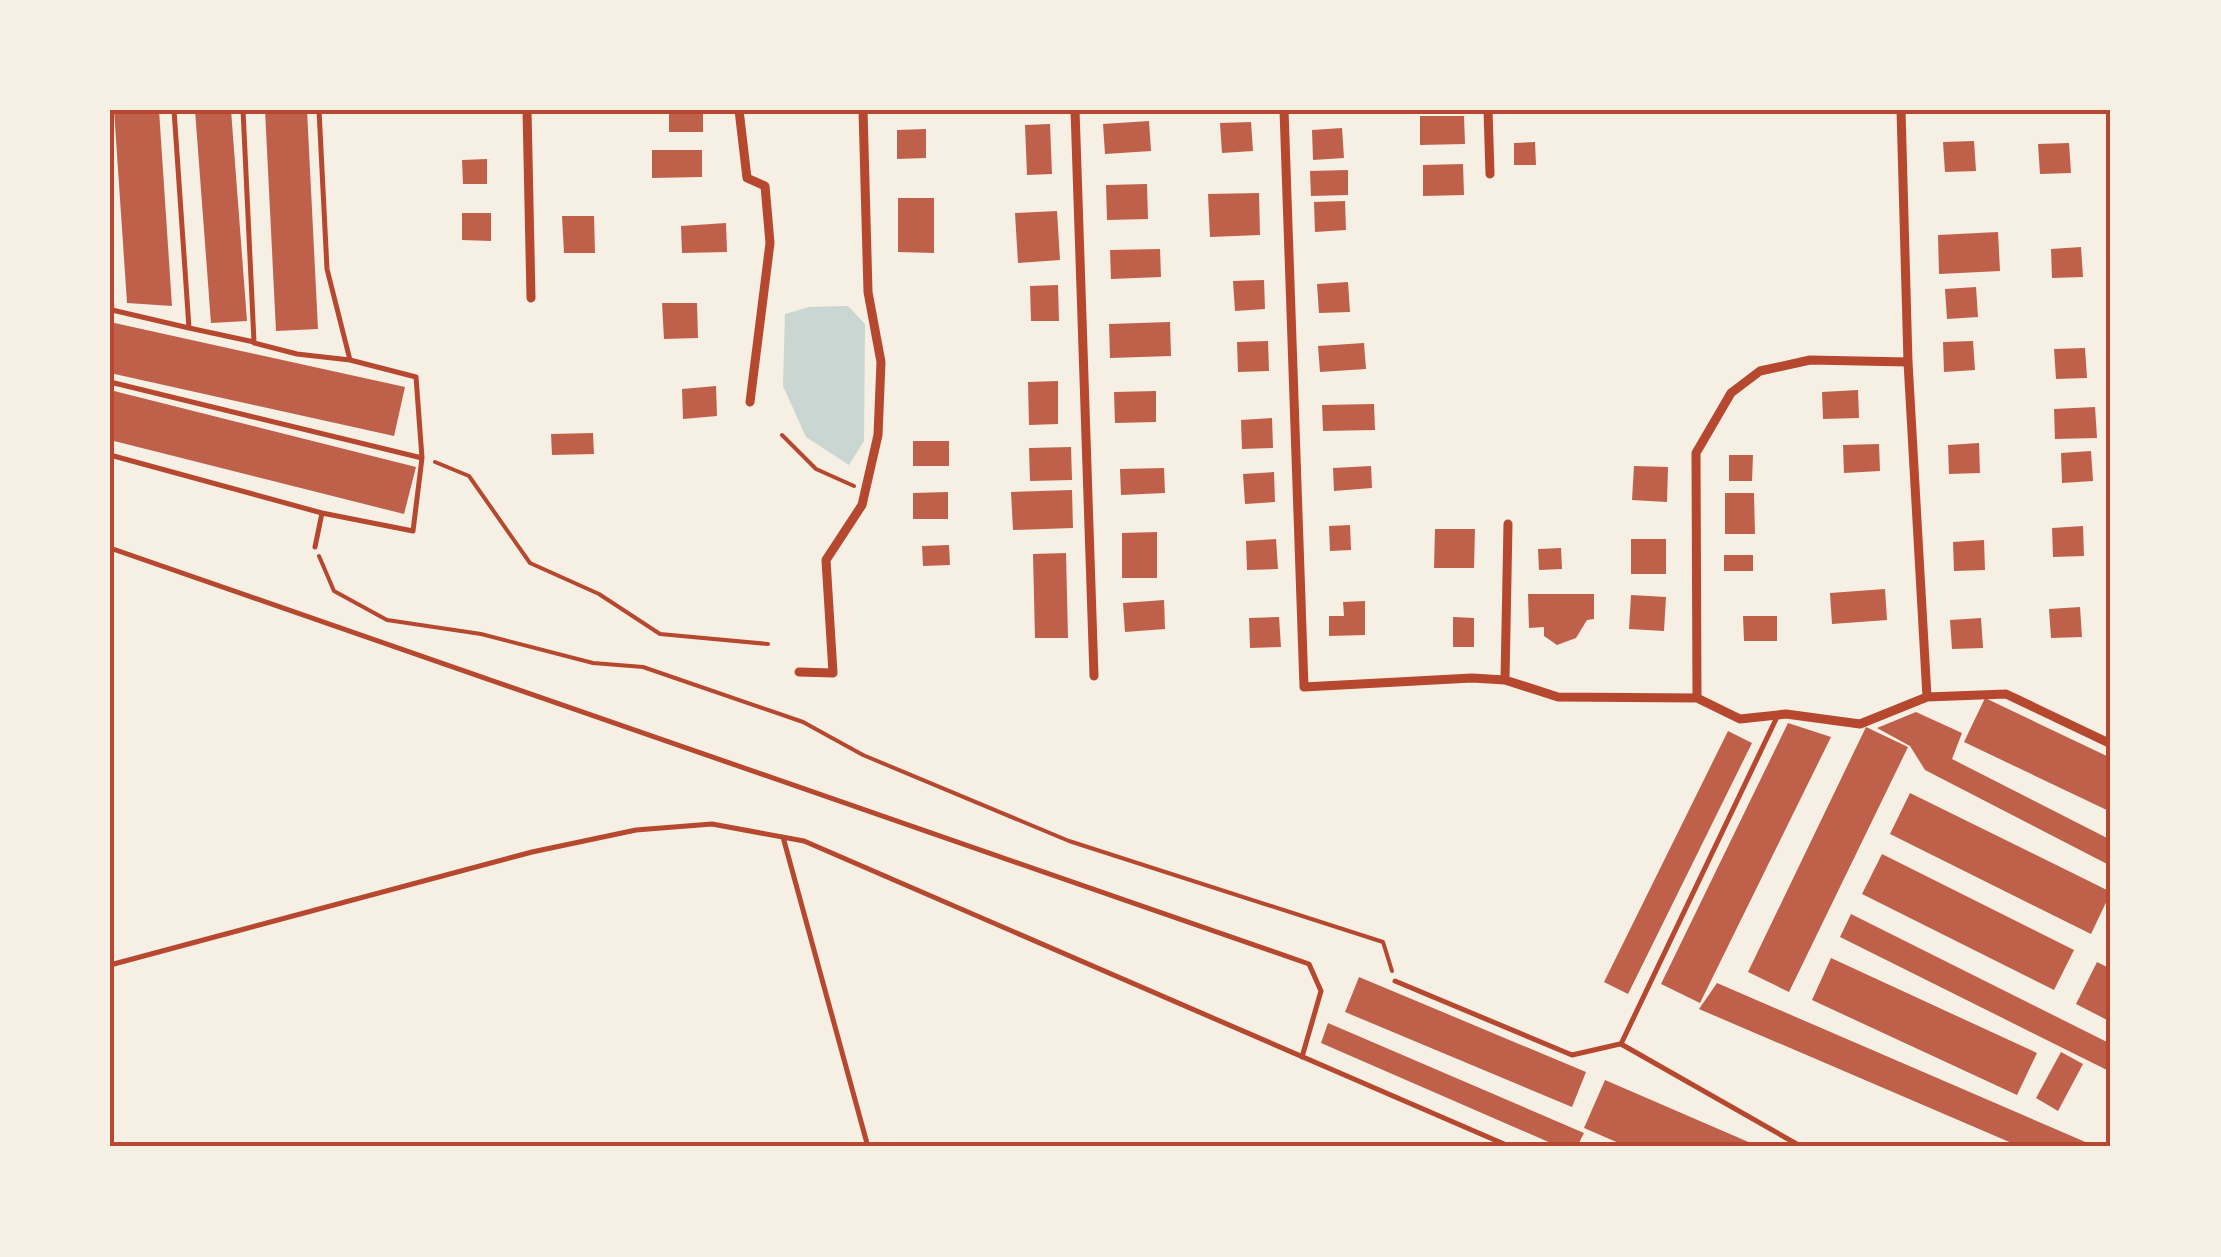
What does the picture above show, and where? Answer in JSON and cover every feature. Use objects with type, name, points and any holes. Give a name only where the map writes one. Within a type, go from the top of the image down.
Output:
[{"type":"street","points":[[527,110],[532,298]]},
{"type":"street","points":[[739,110],[747,178],[765,186],[770,243],[750,402]]},
{"type":"street","points":[[799,672],[833,674],[826,560],[862,504],[878,435],[881,362],[868,292],[863,110]]},
{"type":"street","points":[[1075,110],[1094,676]]},
{"type":"street","points":[[1284,110],[1304,687],[1472,678],[1505,680],[1558,696],[1697,698],[1740,719],[1778,714],[1860,724],[1927,697],[2006,694],[2111,744]]},
{"type":"street","points":[[1488,110],[1490,174]]},
{"type":"street","points":[[1901,110],[1908,362],[1927,697]]},
{"type":"street","points":[[1697,698],[1696,453],[1730,393],[1760,371],[1810,360],[1908,362]]},
{"type":"street","points":[[1505,680],[1508,524]]},
{"type":"lane","points":[[174,110],[188,328]]},
{"type":"lane","points":[[243,110],[254,342]]},
{"type":"lane","points":[[319,110],[328,269],[350,360]]},
{"type":"lane","points":[[110,284],[112,310],[297,354],[350,360],[416,377],[422,458],[413,531],[322,512],[110,455]]},
{"type":"lane","points":[[110,382],[422,458]]},
{"type":"lane","points":[[315,547],[322,512]]},
{"type":"lane","points":[[110,548],[1309,964],[1321,990],[1302,1057]]},
{"type":"lane","points":[[1620,1044],[1778,714]]},
{"type":"lane","points":[[110,966],[532,852],[636,830],[712,824],[804,841],[1512,1147]]},
{"type":"lane","points":[[782,837],[868,1147]]},
{"type":"lane","points":[[1395,981],[1572,1055],[1620,1044],[1802,1147]]},
{"type":"path","points":[[782,435],[816,469],[865,491]]},
{"type":"path","points":[[422,458],[468,476],[530,564],[599,594],[660,634],[768,644]]},
{"type":"path","points":[[315,547],[334,592],[387,620],[481,634],[593,663],[643,667],[803,722],[863,755],[1068,841],[1383,942],[1395,981]]},
{"type":"shaded area","points":[[848,306],[865,324],[864,441],[849,465],[806,437],[783,386],[785,314],[809,307]]},
{"type":"building","points":[[114,110],[159,110],[172,306],[127,303]]},
{"type":"building","points":[[195,110],[231,110],[247,321],[211,323]]},
{"type":"building","points":[[265,110],[307,110],[318,329],[276,331]]},
{"type":"building","points":[[669,110],[703,110],[703,132],[669,132]]},
{"type":"building","points":[[1420,116],[1464,116],[1465,144],[1420,145]]},
{"type":"building","points":[[1149,121],[1151,151],[1105,154],[1103,124]]},
{"type":"building","points":[[1251,122],[1253,151],[1222,153],[1220,123]]},
{"type":"building","points":[[1050,124],[1052,174],[1027,175],[1025,125]]},
{"type":"building","points":[[1342,128],[1344,158],[1313,160],[1312,130]]},
{"type":"building","points":[[926,129],[926,158],[897,159],[897,130]]},
{"type":"building","points":[[1974,141],[1976,171],[1945,172],[1943,142]]},
{"type":"building","points":[[1535,142],[1536,165],[1514,165],[1514,143]]},
{"type":"building","points":[[2069,143],[2071,173],[2040,174],[2038,144]]},
{"type":"building","points":[[652,150],[702,150],[702,177],[652,178]]},
{"type":"building","points":[[487,159],[487,184],[463,184],[462,160]]},
{"type":"building","points":[[1463,164],[1464,195],[1423,196],[1423,165]]},
{"type":"building","points":[[1348,170],[1348,195],[1311,196],[1310,171]]},
{"type":"building","points":[[1147,184],[1148,219],[1107,220],[1106,185]]},
{"type":"building","points":[[1259,193],[1260,235],[1210,237],[1208,194]]},
{"type":"building","points":[[898,198],[934,198],[934,253],[898,252]]},
{"type":"building","points":[[1345,201],[1346,230],[1315,232],[1314,202]]},
{"type":"building","points":[[1057,211],[1060,260],[1018,263],[1015,213]]},
{"type":"building","points":[[462,213],[491,213],[491,241],[462,240]]},
{"type":"building","points":[[562,216],[594,216],[595,253],[564,253]]},
{"type":"building","points":[[726,223],[727,252],[682,253],[681,226]]},
{"type":"building","points":[[1998,232],[2000,271],[1939,274],[1938,235]]},
{"type":"building","points":[[2081,247],[2083,277],[2052,278],[2051,249]]},
{"type":"building","points":[[1160,249],[1161,277],[1111,279],[1110,250]]},
{"type":"building","points":[[1264,280],[1265,309],[1235,311],[1233,281]]},
{"type":"building","points":[[1348,282],[1350,312],[1319,313],[1317,284]]},
{"type":"building","points":[[1058,285],[1059,321],[1031,321],[1030,286]]},
{"type":"building","points":[[1976,287],[1978,317],[1947,319],[1945,289]]},
{"type":"building","points":[[662,303],[697,303],[698,338],[664,339]]},
{"type":"building","points":[[110,322],[405,387],[394,436],[110,373]]},
{"type":"building","points":[[1170,322],[1171,356],[1110,358],[1109,324]]},
{"type":"building","points":[[1268,341],[1269,371],[1238,372],[1237,342]]},
{"type":"building","points":[[1973,341],[1975,370],[1944,372],[1943,342]]},
{"type":"building","points":[[1364,343],[1366,369],[1320,372],[1318,346]]},
{"type":"building","points":[[2085,348],[2087,378],[2056,379],[2054,349]]},
{"type":"building","points":[[1058,381],[1058,424],[1029,425],[1028,382]]},
{"type":"building","points":[[716,386],[717,416],[683,419],[682,389]]},
{"type":"building","points":[[110,390],[416,467],[404,514],[110,440]]},
{"type":"building","points":[[1858,390],[1859,418],[1823,419],[1822,392]]},
{"type":"building","points":[[1156,391],[1156,422],[1115,423],[1114,392]]},
{"type":"building","points":[[1374,404],[1375,430],[1323,431],[1322,405]]},
{"type":"building","points":[[2095,407],[2097,438],[2055,439],[2054,409]]},
{"type":"building","points":[[1272,418],[1273,448],[1242,449],[1241,420]]},
{"type":"building","points":[[593,433],[594,454],[552,455],[551,434]]},
{"type":"building","points":[[913,441],[949,441],[949,466],[913,466]]},
{"type":"building","points":[[1979,443],[1980,473],[1949,474],[1948,445]]},
{"type":"building","points":[[1879,444],[1880,471],[1844,473],[1843,445]]},
{"type":"building","points":[[1071,447],[1072,480],[1030,481],[1029,448]]},
{"type":"building","points":[[2091,451],[2093,481],[2062,483],[2061,453]]},
{"type":"building","points":[[1729,455],[1753,455],[1752,481],[1729,481]]},
{"type":"building","points":[[1371,466],[1372,488],[1334,491],[1333,468]]},
{"type":"building","points":[[1634,466],[1668,467],[1667,502],[1632,500]]},
{"type":"building","points":[[1164,468],[1165,493],[1121,495],[1120,469]]},
{"type":"building","points":[[1274,472],[1275,502],[1245,504],[1243,474]]},
{"type":"building","points":[[1072,490],[1073,528],[1013,530],[1011,492]]},
{"type":"building","points":[[948,492],[948,519],[913,519],[913,493]]},
{"type":"building","points":[[1725,493],[1754,493],[1755,534],[1725,534]]},
{"type":"building","points":[[1350,525],[1351,550],[1330,551],[1329,526]]},
{"type":"building","points":[[2083,526],[2084,556],[2053,557],[2052,528]]},
{"type":"building","points":[[1435,529],[1475,529],[1474,568],[1434,568]]},
{"type":"building","points":[[1157,532],[1157,578],[1122,578],[1122,533]]},
{"type":"building","points":[[1276,539],[1278,569],[1247,570],[1246,541]]},
{"type":"building","points":[[1631,539],[1666,539],[1666,574],[1631,574]]},
{"type":"building","points":[[1984,540],[1985,570],[1954,571],[1953,542]]},
{"type":"building","points":[[949,545],[950,565],[923,566],[922,546]]},
{"type":"building","points":[[1561,548],[1562,569],[1539,570],[1538,549]]},
{"type":"building","points":[[1066,553],[1068,638],[1035,638],[1033,554]]},
{"type":"building","points":[[1724,555],[1753,555],[1753,571],[1724,571]]},
{"type":"building","points":[[1885,589],[1887,620],[1832,624],[1830,593]]},
{"type":"building","points":[[1528,594],[1594,594],[1594,619],[1587,620],[1576,638],[1557,645],[1544,636],[1544,627],[1529,628]]},
{"type":"building","points":[[1631,595],[1666,597],[1664,631],[1629,629]]},
{"type":"building","points":[[1164,600],[1165,629],[1125,632],[1123,603]]},
{"type":"building","points":[[1365,601],[1365,635],[1329,636],[1329,616],[1344,616],[1343,602]]},
{"type":"building","points":[[2080,607],[2082,637],[2051,638],[2049,609]]},
{"type":"building","points":[[1743,616],[1777,616],[1777,641],[1744,641]]},
{"type":"building","points":[[1279,617],[1281,647],[1250,648],[1249,618]]},
{"type":"building","points":[[1453,617],[1474,618],[1474,647],[1453,647]]},
{"type":"building","points":[[1981,618],[1983,648],[1952,649],[1950,620]]},
{"type":"building","points":[[1985,698],[2111,758],[2111,812],[1964,742]]},
{"type":"building","points":[[1916,712],[1962,733],[1952,759],[2111,840],[2111,866],[1925,770],[1910,746],[1877,728]]},
{"type":"building","points":[[1788,723],[1831,737],[1700,1003],[1661,984]]},
{"type":"building","points":[[1866,727],[1908,747],[1789,992],[1748,972]]},
{"type":"building","points":[[1728,731],[1752,743],[1628,994],[1604,982]]},
{"type":"building","points":[[1910,793],[2111,892],[2091,934],[1890,834]]},
{"type":"building","points":[[1882,854],[2074,950],[2054,990],[1862,894]]},
{"type":"building","points":[[1851,914],[2111,1044],[2111,1072],[1840,937]]},
{"type":"building","points":[[1831,958],[2037,1053],[2017,1095],[1812,1000]]},
{"type":"building","points":[[2097,962],[2111,969],[2111,1022],[2076,1004]]},
{"type":"building","points":[[1359,977],[1586,1072],[1572,1107],[1345,1012]]},
{"type":"building","points":[[1717,983],[2097,1147],[2021,1147],[1699,1009]]},
{"type":"building","points":[[1328,1023],[1584,1133],[1577,1147],[1560,1147],[1321,1043]]},
{"type":"building","points":[[2061,1052],[2083,1064],[2058,1111],[2036,1098]]},
{"type":"building","points":[[1605,1080],[1760,1147],[1628,1147],[1584,1128]]}]
